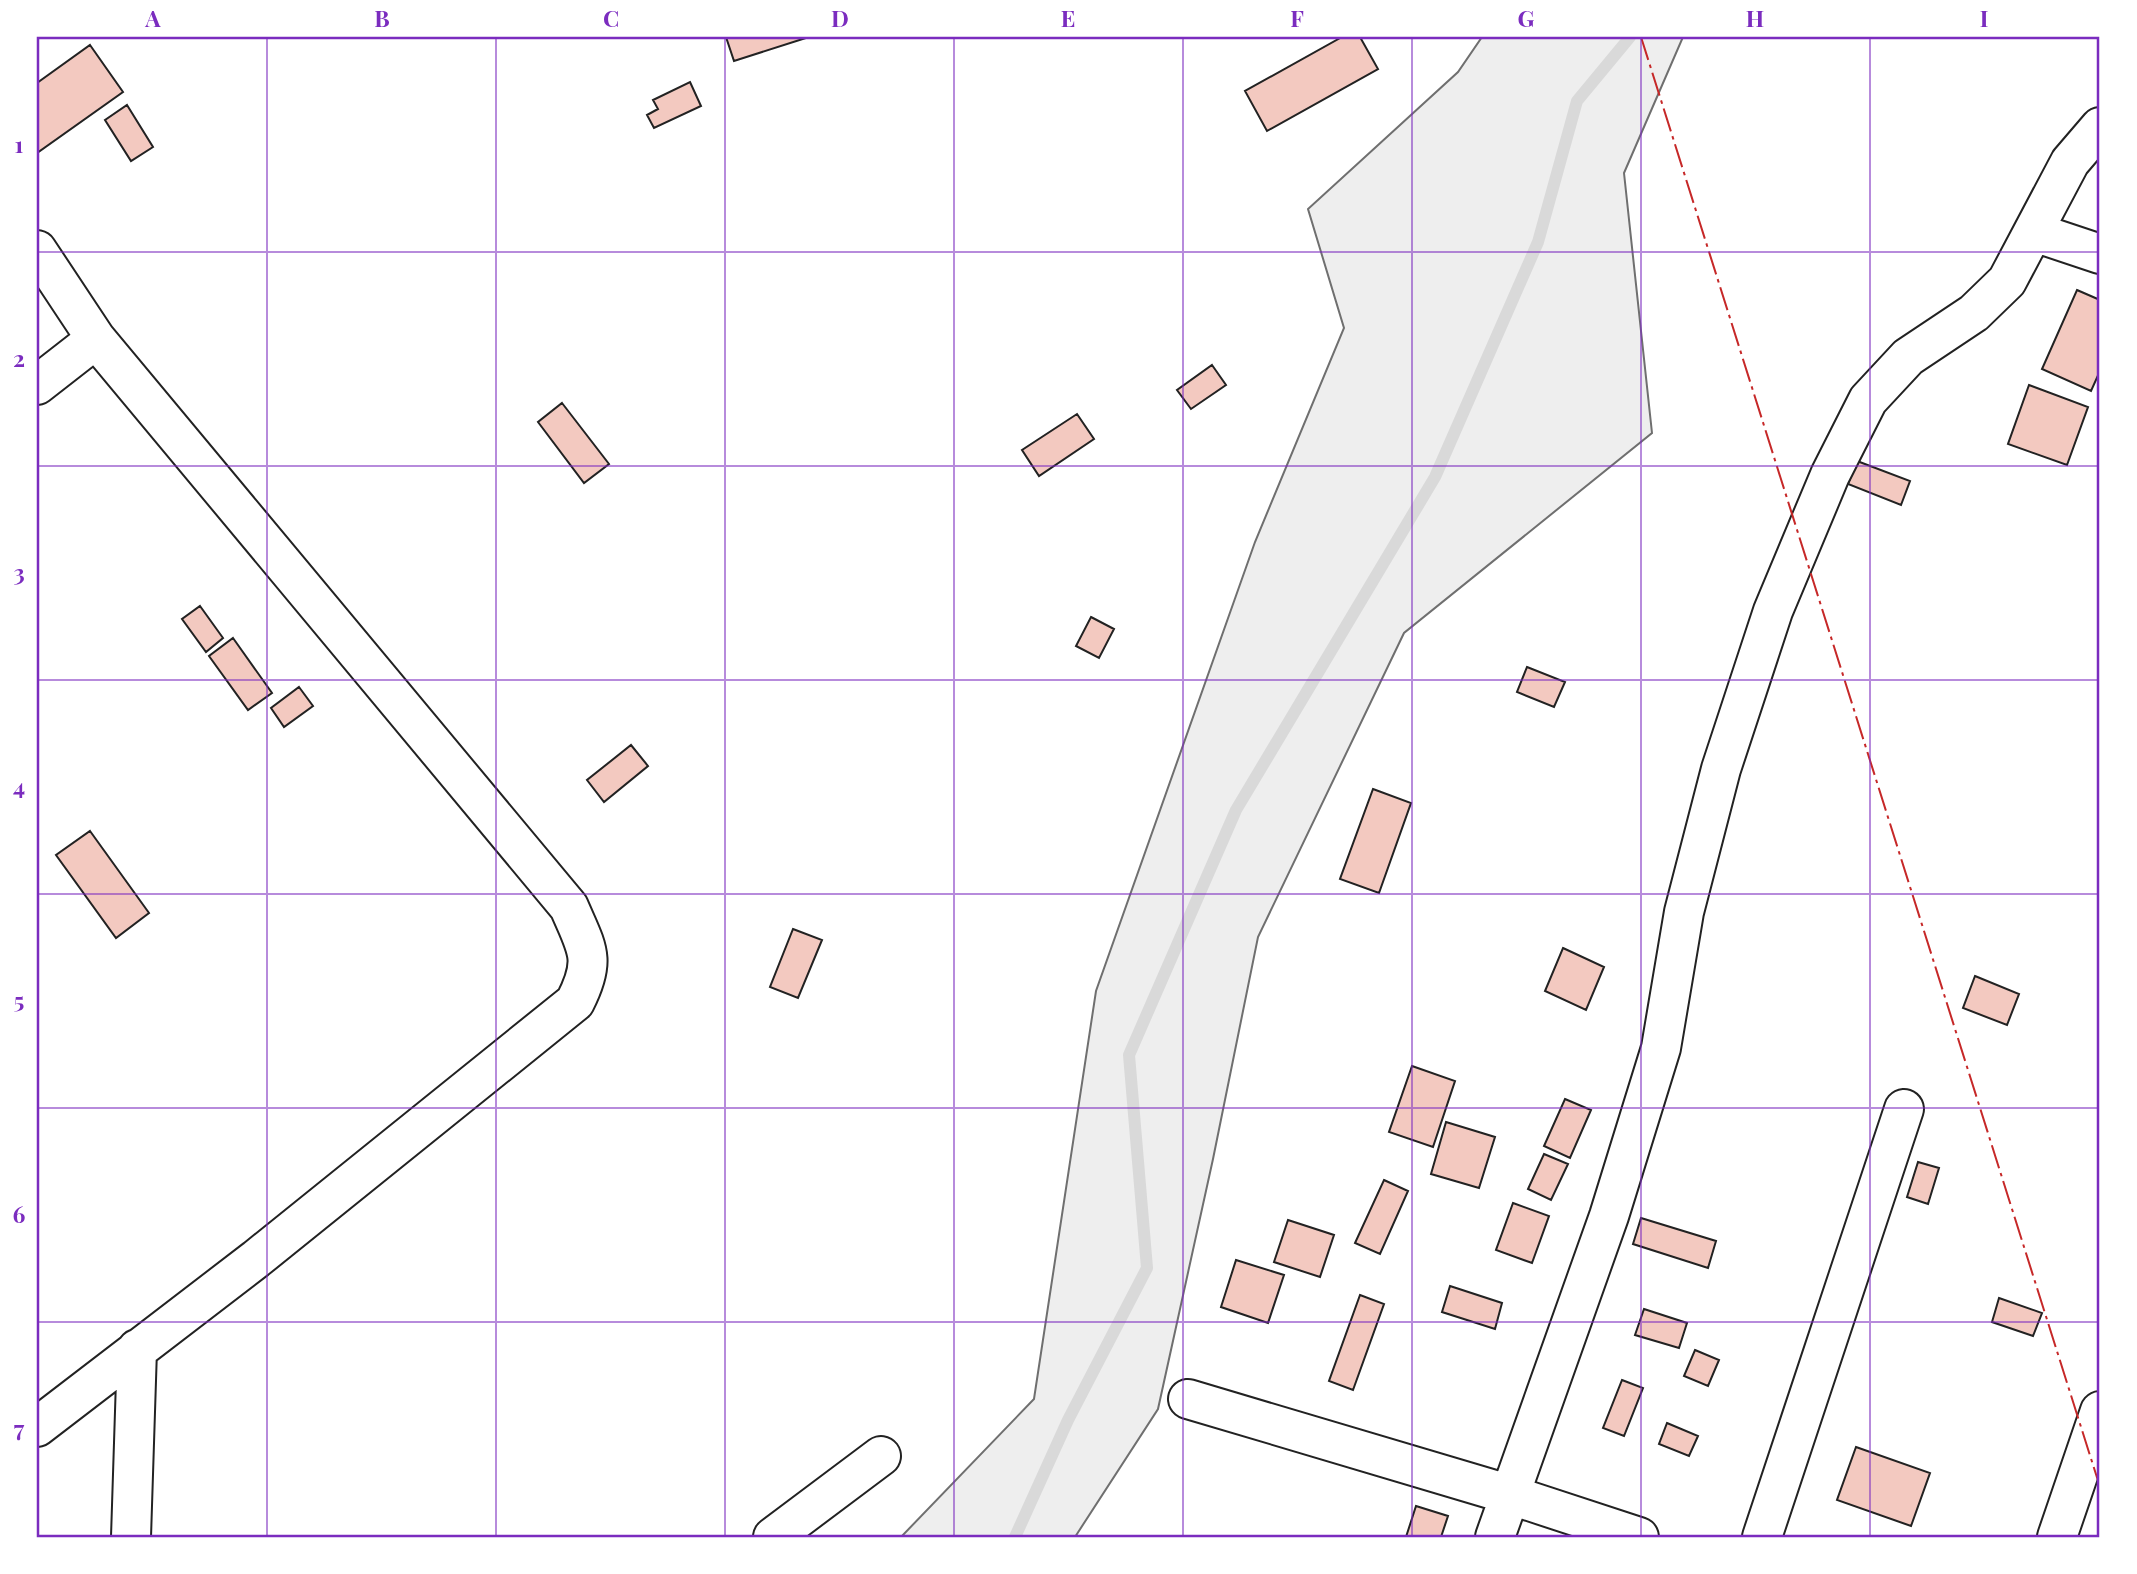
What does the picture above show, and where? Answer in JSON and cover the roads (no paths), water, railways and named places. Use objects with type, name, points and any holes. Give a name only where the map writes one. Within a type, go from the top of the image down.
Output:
[{"type":"street","points":[[1496,1537],[1609,1216],[1661,1048],[1684,912],[1715,795],[1778,598],[1830,475],[1868,400],[1908,356],[1974,313],[2007,281],[2070,162],[2100,127]]},
{"type":"street","points":[[2035,232],[2100,254]]},
{"type":"street","points":[[37,250],[96,339],[569,907],[586,947],[589,975],[575,1002],[256,1259],[37,1427]]},
{"type":"street","points":[[37,385],[96,339]]},
{"type":"street","points":[[1762,1537],[1904,1109]]},
{"type":"street","points":[[131,1537],[137,1349]]},
{"type":"street","points":[[1188,1399],[1510,1495],[1639,1537]]},
{"type":"street","points":[[2057,1537],[2100,1411]]},
{"type":"street","points":[[773,1537],[881,1456]]},
{"type":"waterway","points":[[1015,1537],[1068,1420],[1147,1268],[1129,1055],[1236,810],[1435,477],[1538,242],[1577,101],[1630,37]]}]
